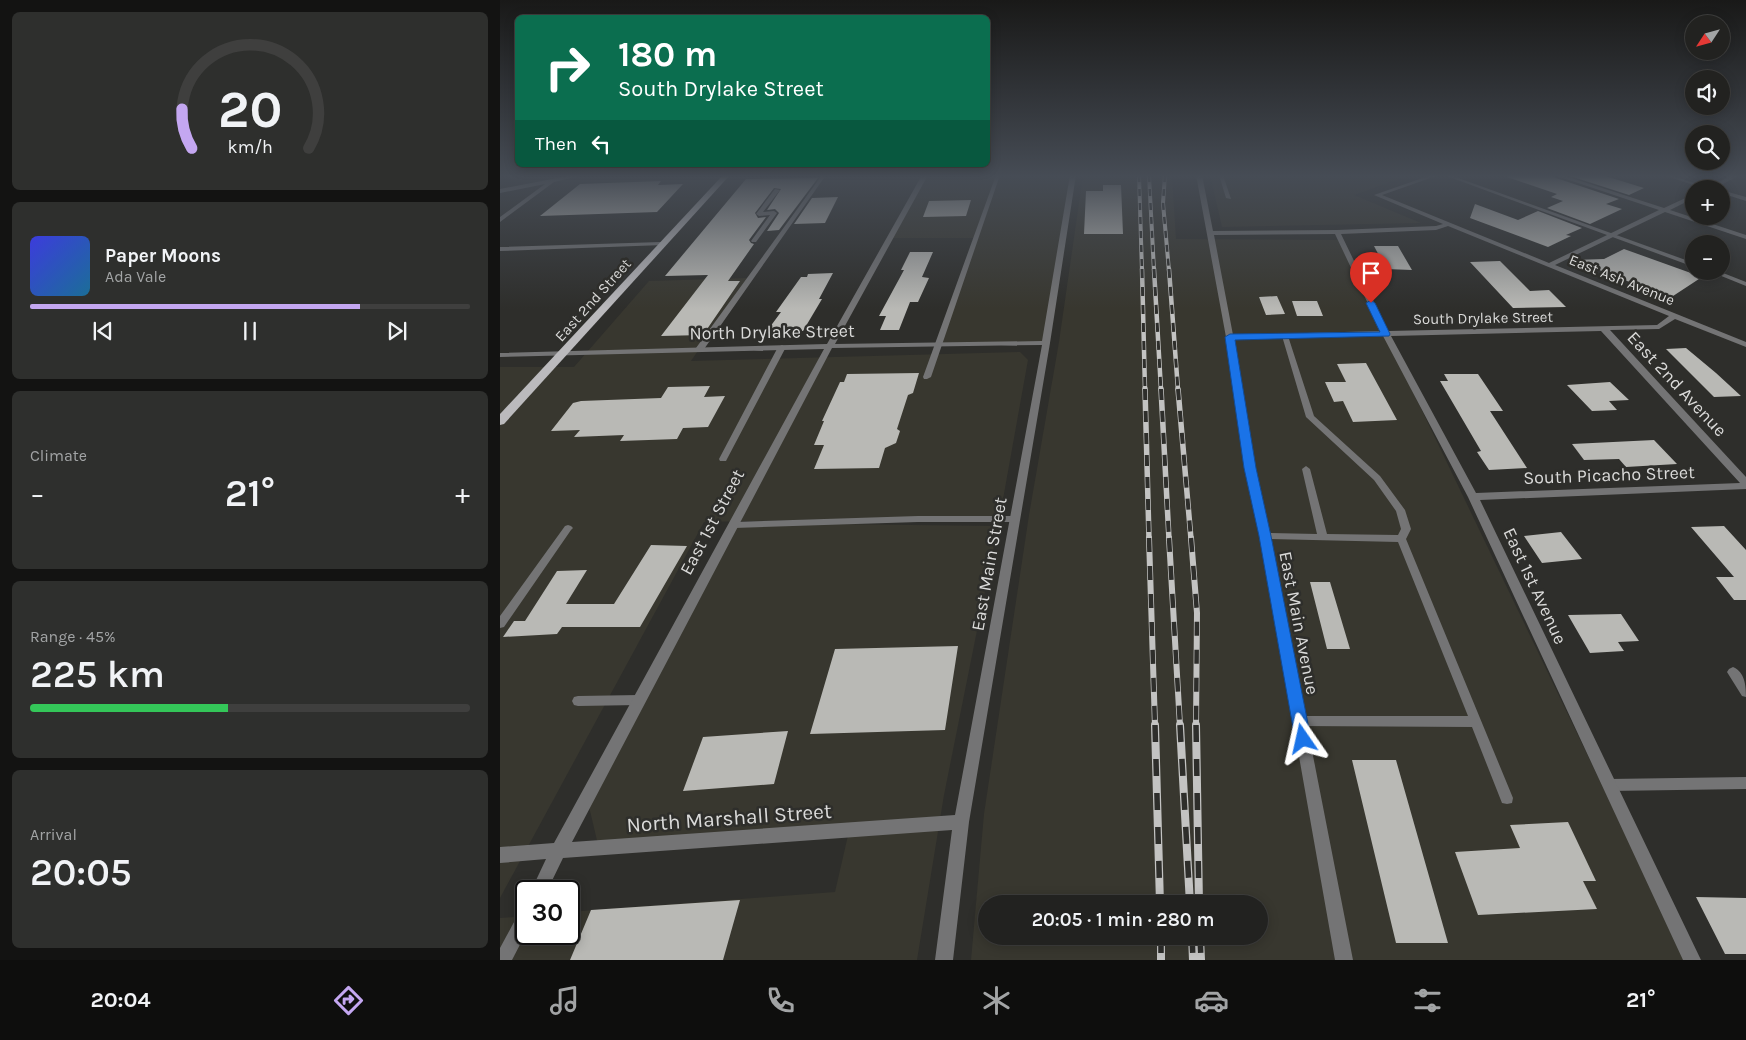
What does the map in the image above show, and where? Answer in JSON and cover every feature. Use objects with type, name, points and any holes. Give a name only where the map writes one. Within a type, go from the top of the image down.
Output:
[{"type":"main road","name":"East 2nd Street","points":[[500,421],[684,220]]},
{"type":"street","name":"East 1st Street","points":[[544,880],[830,346],[900,220]]},
{"type":"street","name":"East Main Street","points":[[944,960],[961,822],[1046,343],[1066,220]]},
{"type":"street","name":"East Main Avenue","points":[[1207,220],[1230,337],[1250,468],[1265,536],[1344,960]]},
{"type":"street","name":"East Ash Avenue","points":[[1439,220],[1746,345]]},
{"type":"street","points":[[1550,265],[1644,220]]},
{"type":"street","points":[[1694,220],[1746,237]]},
{"type":"street","points":[[1210,233],[1336,232],[1436,228],[1450,224]]},
{"type":"street","name":"East 1st Avenue","points":[[1336,232],[1386,334],[1473,497],[1692,960]]},
{"type":"street","points":[[500,249],[661,244]]},
{"type":"street","name":"South Drylake Street","points":[[1230,337],[1659,327],[1674,316]]},
{"type":"street","name":"East 2nd Avenue","points":[[1604,329],[1746,484]]},
{"type":"street","name":"North Drylake Street","points":[[500,355],[782,347],[1046,343]]},
{"type":"street","name":"South Picacho Street","points":[[1473,497],[1746,484]]},
{"type":"street","name":"North Marshall Street","points":[[500,855],[961,822]]},
{"type":"street","points":[[504,960],[515,938]]},
{"type":"lane","points":[[754,241],[769,220]]},
{"type":"lane","points":[[699,350],[792,220]]},
{"type":"lane","points":[[927,377],[982,220]]},
{"type":"lane","points":[[1570,220],[1685,262]]},
{"type":"lane","points":[[1730,278],[1746,284]]},
{"type":"lane","points":[[1285,336],[1310,417],[1377,478],[1400,510],[1406,529],[1401,539],[1507,798]]},
{"type":"lane","points":[[723,459],[782,347]]},
{"type":"lane","points":[[1306,469],[1323,537]]},
{"type":"lane","points":[[734,525],[910,519],[1015,519]]},
{"type":"lane","points":[[500,624],[568,528]]},
{"type":"lane","points":[[1265,536],[1401,539]]},
{"type":"lane","points":[[1733,672],[1746,692]]},
{"type":"lane","points":[[578,701],[640,700]]},
{"type":"lane","points":[[1299,721],[1476,722]]},
{"type":"lane","points":[[1609,785],[1746,783]]},
{"type":"shaded area","points":[[900,220],[1066,220],[1046,343],[938,345],[976,238],[890,238]]},
{"type":"shaded area","points":[[1077,220],[1175,220],[1176,239],[1340,240],[1686,960],[971,960],[984,814],[1029,515],[1059,342]]},
{"type":"shaded area","points":[[1220,220],[1413,220],[1421,223],[1222,227]]},
{"type":"shaded area","points":[[748,278],[691,361],[1020,352],[1028,360],[1000,516],[704,522],[500,898],[500,367],[574,367],[649,281]]},
{"type":"shaded area","points":[[734,523],[998,526],[944,795],[917,960],[500,960],[500,918],[515,917],[515,945],[580,945],[580,911],[835,892],[849,831],[599,849],[587,798]]},
{"type":"building","points":[[712,220],[764,220],[749,240],[754,244],[728,281],[740,281],[703,335],[661,336],[708,275],[665,276]]},
{"type":"building","points":[[774,220],[787,220],[779,230],[767,231]]},
{"type":"building","points":[[797,220],[827,220],[825,223],[794,224]]},
{"type":"building","points":[[1085,220],[1122,220],[1123,234],[1084,234]]},
{"type":"building","points":[[1475,220],[1561,220],[1582,228],[1566,235],[1571,236],[1548,247]]},
{"type":"building","points":[[1579,220],[1599,220],[1590,224]]},
{"type":"building","points":[[1374,246],[1398,246],[1412,270],[1386,269]]},
{"type":"building","points":[[1624,249],[1685,271],[1685,280],[1697,280],[1670,298],[1574,260],[1604,259]]},
{"type":"building","points":[[910,252],[933,252],[922,277],[929,278],[918,302],[910,302],[899,330],[880,330],[886,316],[879,316],[904,270],[901,270]]},
{"type":"building","points":[[1500,261],[1530,291],[1549,290],[1566,307],[1513,308],[1470,262]]},
{"type":"building","points":[[833,273],[819,299],[822,299],[803,331],[767,331],[781,312],[776,312],[801,277],[807,277],[808,274]]},
{"type":"building","points":[[1277,296],[1285,314],[1266,315],[1259,297]]},
{"type":"building","points":[[1292,301],[1317,301],[1323,316],[1297,316]]},
{"type":"building","points":[[1686,348],[1741,396],[1714,397],[1666,349]]},
{"type":"building","points":[[1366,363],[1397,420],[1353,422],[1343,401],[1334,402],[1325,382],[1346,382],[1337,364]]},
{"type":"building","points":[[919,373],[913,393],[908,395],[897,429],[900,431],[896,443],[885,448],[879,468],[814,469],[824,445],[814,445],[824,421],[822,421],[840,382],[844,382],[847,374]]},
{"type":"building","points":[[1444,374],[1478,374],[1503,411],[1490,411],[1527,468],[1489,470],[1477,452],[1481,451],[1440,381],[1448,381]]},
{"type":"building","points":[[1610,382],[1629,400],[1609,401],[1617,410],[1592,411],[1567,385]]},
{"type":"building","points":[[710,386],[704,397],[725,396],[708,427],[683,428],[677,439],[620,441],[624,435],[574,437],[580,430],[551,431],[573,403],[581,401],[661,398],[668,387]]},
{"type":"building","points":[[1654,440],[1677,464],[1626,467],[1619,459],[1584,460],[1572,444]]},
{"type":"building","points":[[1724,526],[1746,550],[1746,600],[1734,600],[1716,577],[1734,577],[1691,527]]},
{"type":"building","points":[[1561,532],[1582,559],[1542,563],[1524,536]]},
{"type":"building","points":[[651,545],[687,546],[640,627],[562,627],[557,634],[503,637],[514,621],[525,621],[557,571],[587,570],[566,604],[614,604]]},
{"type":"building","points":[[1310,582],[1330,582],[1350,649],[1327,649]]},
{"type":"building","points":[[1621,614],[1639,641],[1618,642],[1624,651],[1590,653],[1568,615]]},
{"type":"building","points":[[958,646],[945,730],[810,734],[835,649]]},
{"type":"building","points":[[788,731],[774,784],[683,791],[703,737]]},
{"type":"building","points":[[1352,760],[1396,760],[1448,943],[1396,943]]},
{"type":"building","points":[[1568,822],[1596,881],[1583,881],[1597,909],[1478,915],[1455,852],[1520,848],[1510,825]]},
{"type":"building","points":[[1696,897],[1746,898],[1746,954],[1725,954]]},
{"type":"building","points":[[740,900],[723,960],[570,960],[576,945],[580,945],[580,936],[591,910]]},
{"type":"railway","points":[[1140,220],[1142,271]]},
{"type":"railway","points":[[1151,220],[1154,271]]},
{"type":"railway","points":[[1164,220],[1169,271]]},
{"type":"railway","points":[[1142,269],[1145,390]]},
{"type":"railway","points":[[1154,269],[1161,390]]},
{"type":"railway","points":[[1169,269],[1178,390]]},
{"type":"railway","points":[[1145,389],[1149,539]]},
{"type":"railway","points":[[1161,389],[1169,539]]},
{"type":"railway","points":[[1178,389],[1191,539]]},
{"type":"railway","points":[[1149,538],[1155,726]]},
{"type":"railway","points":[[1169,538],[1180,726]]},
{"type":"railway","points":[[1191,538],[1197,613],[1196,725]]},
{"type":"railway","points":[[1155,725],[1160,895]]},
{"type":"railway","points":[[1180,725],[1189,895]]},
{"type":"railway","points":[[1196,725],[1199,895]]},
{"type":"railway","points":[[1161,945],[1161,960]]},
{"type":"railway","points":[[1192,945],[1193,960]]},
{"type":"railway","points":[[1200,945],[1201,960]]},
{"type":"route","points":[[1303,739],[1265,536],[1250,468],[1230,337],[1386,334],[1371,303]]}]
